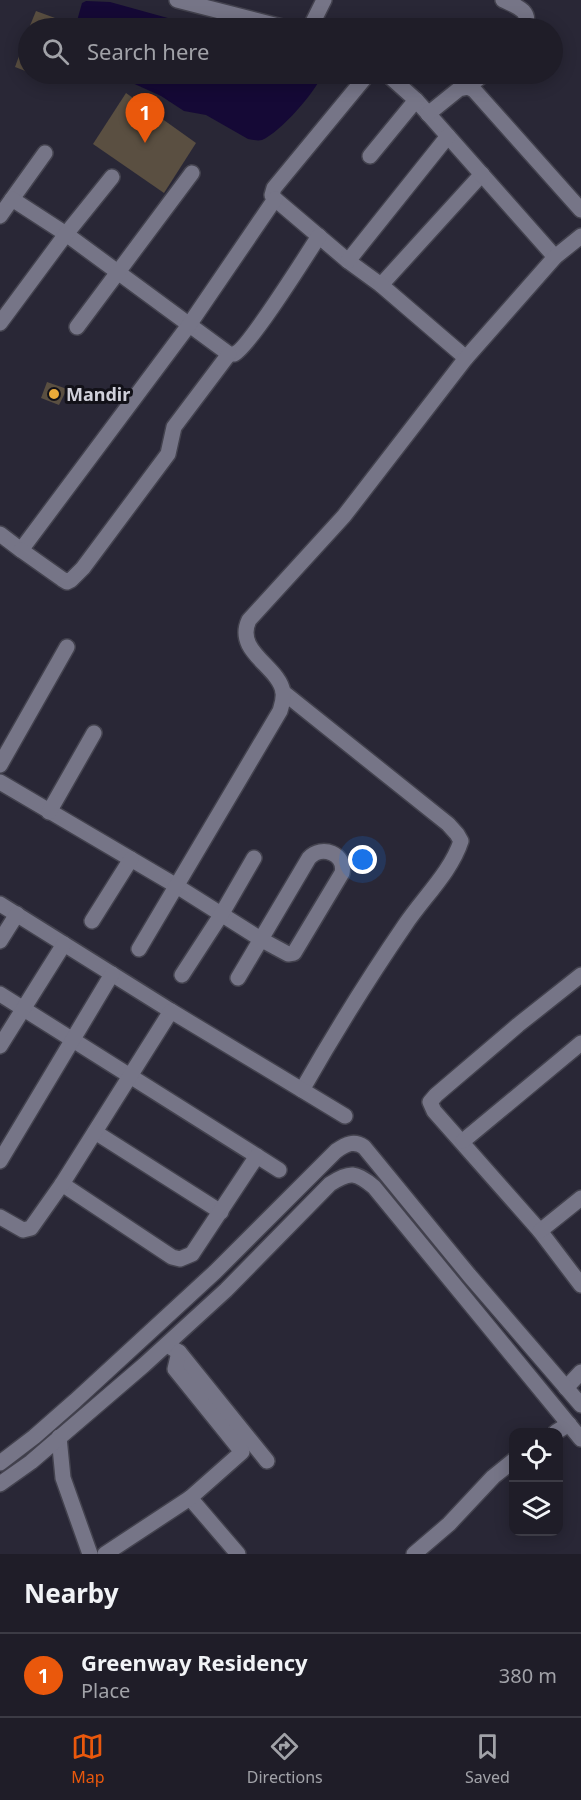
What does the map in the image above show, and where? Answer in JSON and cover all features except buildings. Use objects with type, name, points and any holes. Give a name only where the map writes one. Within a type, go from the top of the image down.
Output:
[{"type":"street","points":[[177,0],[247,18]]},
{"type":"street","points":[[315,18],[324,0]]},
{"type":"street","points":[[503,0],[526,14],[526,18]]},
{"type":"street","points":[[360,84],[274,188],[272,195],[466,358]]},
{"type":"street","points":[[398,84],[416,100],[555,257]]},
{"type":"street","points":[[428,114],[459,89],[472,84]]},
{"type":"street","points":[[468,87],[474,90],[581,210]]},
{"type":"street","points":[[370,156],[416,100]]},
{"type":"street","points":[[348,261],[448,136]]},
{"type":"street","points":[[0,216],[45,153]]},
{"type":"street","points":[[77,327],[192,173]]},
{"type":"street","points":[[381,285],[482,174]]},
{"type":"street","points":[[0,323],[66,234],[112,177]]},
{"type":"street","points":[[12,199],[66,234],[229,354],[238,351],[256,330],[319,236]]},
{"type":"street","points":[[21,550],[189,325],[275,199]]},
{"type":"street","points":[[139,949],[280,711],[283,692],[280,685],[248,644],[244,635],[249,620],[344,516],[466,358],[555,257],[581,236]]},
{"type":"street","points":[[0,534],[62,579],[67,582],[71,580],[83,568],[168,454],[174,427],[229,354]]},
{"type":"street","points":[[0,765],[68,647]]},
{"type":"street","points":[[283,692],[448,824],[461,841],[443,873],[406,923],[345,1016],[302,1090]]},
{"type":"street","points":[[49,812],[94,733]]},
{"type":"street","points":[[0,782],[175,885],[262,940],[288,954],[294,953],[342,873],[340,860],[330,852],[322,850],[313,854],[262,940],[238,978]]},
{"type":"street","points":[[182,975],[254,858]]},
{"type":"street","points":[[92,921],[131,859]]},
{"type":"street","points":[[0,904],[345,1116]]},
{"type":"street","points":[[0,941],[17,914]]},
{"type":"street","points":[[0,1046],[64,944]]},
{"type":"street","points":[[0,1161],[112,974]]},
{"type":"street","points":[[581,975],[518,1025],[430,1102],[434,1111],[540,1231],[581,1285]]},
{"type":"street","points":[[0,994],[279,1170]]},
{"type":"street","points":[[0,1217],[20,1229],[31,1228],[62,1184],[171,1011]]},
{"type":"street","points":[[462,1141],[581,1043]]},
{"type":"street","points":[[94,1132],[221,1212]]},
{"type":"street","points":[[0,1463],[75,1401],[215,1272],[342,1146],[351,1142],[359,1143],[364,1147],[469,1275],[581,1405]]},
{"type":"street","points":[[62,1184],[172,1257],[180,1259],[192,1254],[257,1156]]},
{"type":"street","points":[[0,1484],[31,1462],[59,1437],[172,1349],[225,1290],[319,1194],[342,1176],[351,1174],[363,1177],[374,1187],[581,1439]]},
{"type":"street","points":[[303,1184],[319,1194]]},
{"type":"street","points":[[540,1231],[581,1198]]},
{"type":"street","points":[[153,1329],[267,1461]]},
{"type":"street","points":[[105,1554],[190,1498],[242,1452],[175,1370],[172,1349]]},
{"type":"street","points":[[566,1388],[581,1372]]},
{"type":"street","points":[[539,1387],[555,1374]]},
{"type":"street","points":[[562,1428],[569,1424]]},
{"type":"street","points":[[59,1437],[63,1478],[90,1554]]},
{"type":"street","points":[[20,1448],[31,1462]]},
{"type":"street","points":[[414,1554],[449,1524],[493,1477],[509,1463]]},
{"type":"street","points":[[190,1498],[238,1554]]},
{"type":"shaded area","points":[[86,1],[110,2],[168,18],[78,18],[82,3]]},
{"type":"shaded area","points":[[135,84],[318,84],[288,120],[262,140],[248,139],[206,115],[184,111],[161,96]]},
{"type":"place","name":"Greenway Residency","points":[[145,143]]},
{"type":"place","name":"Mandir","points":[[54,394]]}]
